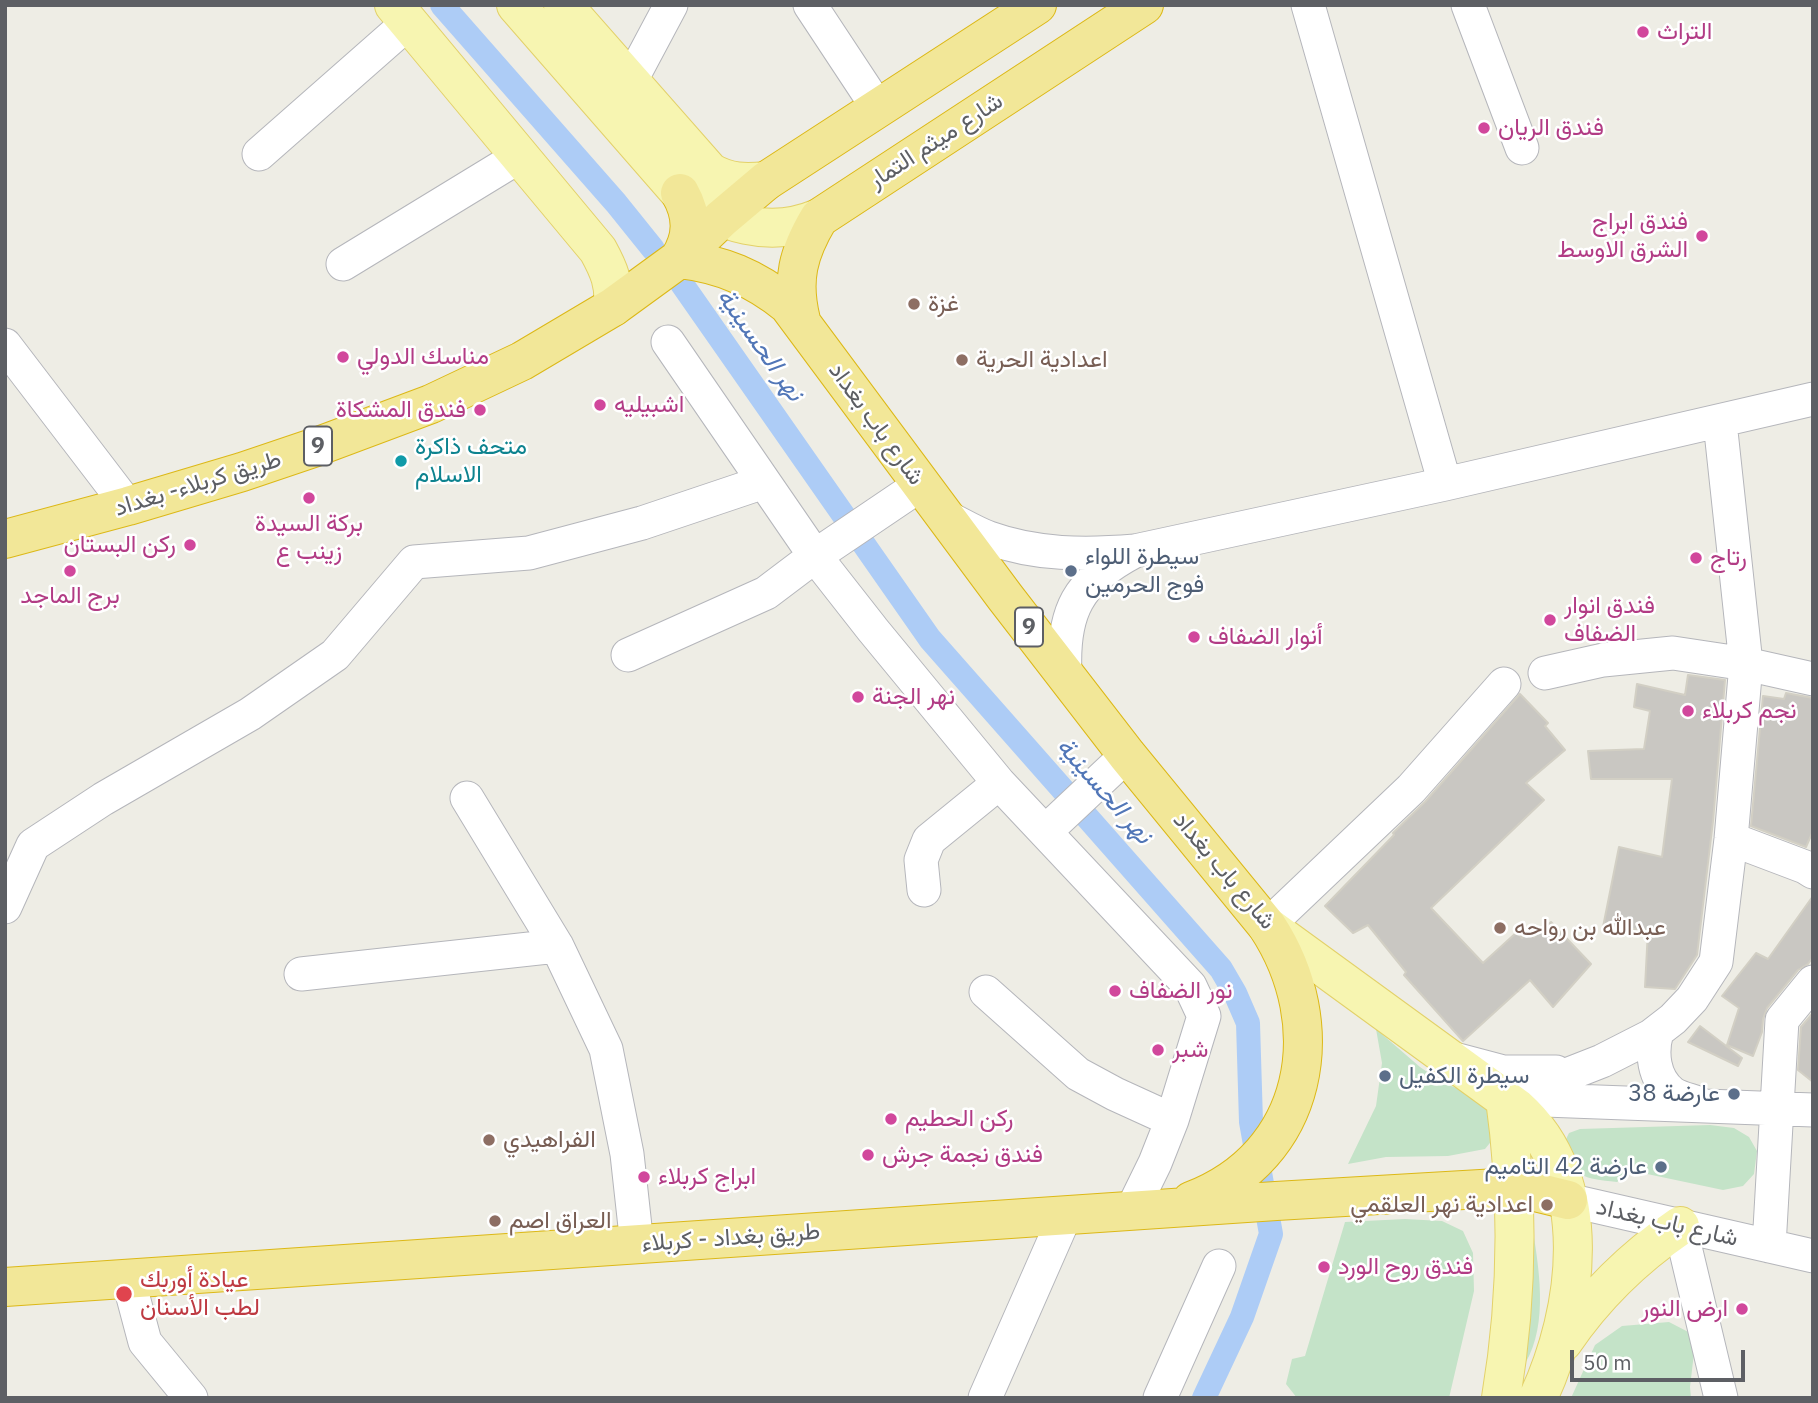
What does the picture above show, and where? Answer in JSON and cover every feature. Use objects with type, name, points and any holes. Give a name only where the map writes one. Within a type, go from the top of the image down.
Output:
[{"type":"highway","name":"9","points":[[613,307],[679,260],[721,219],[766,181],[1037,5]]},
{"type":"highway","name":"شارع ميثم التمار","points":[[819,218],[1144,5]]},
{"type":"highway","points":[[679,260],[690,231],[689,211],[693,180]]},
{"type":"highway","name":"9","points":[[801,320],[796,298],[796,276],[807,237],[819,218]]},
{"type":"highway","name":"شارع باب بغداد","points":[[679,260],[719,266],[755,281],[780,298],[801,320],[907,495],[944,516],[1127,755],[1267,926]]},
{"type":"highway","name":"طريق كربلاء- بغداد","points":[[5,539],[242,472],[431,404],[522,361],[613,307]]},
{"type":"highway","name":"9","points":[[1171,1207],[1224,1185],[1242,1172],[1272,1143],[1294,1097],[1300,1079],[1304,1039],[1300,1000],[1288,962],[1267,926]]},
{"type":"highway","name":"طريق بغداد - كربلاء","points":[[11,1281],[128,1278],[1171,1207],[1515,1187],[1568,1200]]},
{"type":"main road","points":[[516,5],[693,180],[766,181]]},
{"type":"main road","points":[[563,5],[630,82],[693,180],[698,207],[721,219],[773,227],[805,223],[819,218]]},
{"type":"main road","points":[[402,14],[598,250],[612,276],[613,307]]},
{"type":"main road","name":"شارع باب بغداد","points":[[1267,926],[1529,1118],[1548,1143],[1561,1171],[1568,1200]]},
{"type":"main road","points":[[1501,1398],[1515,1282],[1515,1187],[1505,1099]]},
{"type":"main road","points":[[1538,1398],[1558,1349],[1571,1275],[1568,1200]]},
{"type":"main road","points":[[1558,1349],[1585,1311],[1625,1268],[1651,1245],[1680,1226]]},
{"type":"street","points":[[630,82],[671,5]]},
{"type":"street","points":[[810,5],[878,107]]},
{"type":"street","points":[[1308,5],[1445,484]]},
{"type":"street","points":[[1468,5],[1522,148]]},
{"type":"street","points":[[259,154],[402,14]]},
{"type":"street","points":[[343,264],[520,156]]},
{"type":"street","points":[[668,342],[764,482],[827,548],[999,783],[1056,822],[1190,986],[1204,1016],[1156,1163],[1171,1207]]},
{"type":"street","points":[[5,345],[128,506]]},
{"type":"street","points":[[944,516],[989,538],[1036,551],[1086,555],[1135,551],[1813,400]]},
{"type":"street","points":[[1505,1099],[1628,1050],[1657,1031],[1692,999],[1716,961],[1731,839],[1746,664],[1720,422]]},
{"type":"street","points":[[5,907],[33,845],[103,799],[250,715],[335,655],[414,562],[529,553],[642,523],[764,482]]},
{"type":"street","points":[[628,655],[766,593],[827,548],[907,495]]},
{"type":"street","points":[[1065,673],[1063,642],[1070,613],[1086,586],[1108,565],[1135,551]]},
{"type":"street","points":[[1545,673],[1603,660],[1673,653],[1746,664],[1813,679]]},
{"type":"street","points":[[1267,926],[1411,789],[1504,684]]},
{"type":"street","points":[[1056,822],[1127,755]]},
{"type":"street","points":[[924,890],[921,860],[929,840],[999,783]]},
{"type":"street","points":[[467,798],[557,946],[606,1049],[627,1154],[637,1245]]},
{"type":"street","points":[[1731,839],[1813,872]]},
{"type":"street","points":[[301,974],[557,946]]},
{"type":"street","points":[[1769,1246],[1783,1020],[1813,982]]},
{"type":"street","points":[[986,992],[1078,1073],[1115,1094],[1172,1120]]},
{"type":"street","points":[[1657,1031],[1652,1048],[1662,1081],[1673,1094],[1706,1106]]},
{"type":"street","points":[[1444,1055],[1483,1068],[1523,1073],[1563,1071],[1602,1062]]},
{"type":"street","points":[[1505,1099],[1813,1110]]},
{"type":"street","name":"شارع باب بغداد","points":[[1568,1200],[1813,1256]]},
{"type":"street","points":[[985,1398],[1065,1216]]},
{"type":"street","points":[[1680,1226],[1721,1398]]},
{"type":"street","points":[[1160,1398],[1219,1266]]},
{"type":"street","points":[[128,1278],[145,1342],[191,1398]]},
{"type":"green space","points":[[1376,1029],[1442,1082],[1484,1100],[1498,1133],[1485,1149],[1448,1156],[1386,1157],[1348,1164],[1376,1106],[1382,1063]]},
{"type":"green space","points":[[1710,1125],[1734,1128],[1749,1137],[1757,1151],[1754,1174],[1743,1186],[1723,1190],[1633,1171],[1617,1182],[1596,1179],[1577,1171],[1563,1145],[1569,1133],[1580,1129]]},
{"type":"green space","points":[[1405,1219],[1442,1221],[1463,1231],[1473,1253],[1474,1291],[1449,1398],[1297,1398],[1286,1384],[1292,1359],[1305,1356],[1345,1222]]},
{"type":"green space","points":[[1533,1231],[1540,1285],[1539,1322],[1529,1356],[1520,1371]]},
{"type":"green space","points":[[1669,1322],[1696,1336],[1691,1398],[1571,1398],[1595,1345],[1622,1326]]},
{"type":"building","points":[[1688,675],[1725,680],[1713,821],[1697,955],[1675,989],[1645,987],[1648,930],[1603,927],[1619,847],[1662,857],[1672,779],[1591,779],[1588,751],[1644,749],[1650,711],[1634,707],[1637,684],[1685,695]]},
{"type":"building","points":[[1786,693],[1813,698],[1813,831],[1806,847],[1751,826],[1763,696],[1784,699]]},
{"type":"building","points":[[1520,694],[1548,723],[1545,726],[1565,750],[1526,783],[1544,800],[1431,908],[1483,963],[1517,932],[1522,938],[1529,930],[1534,937],[1551,922],[1591,964],[1553,1007],[1530,980],[1463,1041],[1404,975],[1406,972],[1368,925],[1353,933],[1325,906],[1425,802]]},
{"type":"building","points":[[1813,896],[1813,957],[1798,970],[1767,1008],[1753,1056],[1727,1045],[1739,1008],[1722,996],[1756,953],[1768,959]]},
{"type":"building","points":[[1813,1013],[1813,1082],[1798,1070],[1801,1027]]},
{"type":"building","points":[[1700,1026],[1742,1058],[1738,1066],[1688,1042]]},
{"type":"waterway","name":"نهر الحسينية","points":[[442,5],[616,203],[653,249]]},
{"type":"waterway","name":"نهر الحسينية","points":[[682,284],[930,639],[1221,969],[1235,993],[1248,1023],[1251,1122],[1271,1234],[1242,1317],[1204,1398]]},
{"type":"place","name":"التراث","points":[[1643,32]]},
{"type":"place","name":"فندق الريان","points":[[1484,128]]},
{"type":"place","name":"فندق ابراج الشرق الاوسط","points":[[1702,236]]},
{"type":"place","name":"غزة","points":[[914,304]]},
{"type":"place","name":"مناسك الدولي","points":[[343,357]]},
{"type":"place","name":"اعدادية الحرية","points":[[962,360]]},
{"type":"place","name":"اشبيليه","points":[[600,405]]},
{"type":"place","name":"فندق المشكاة","points":[[480,410]]},
{"type":"place","name":"متحف ذاكرة الاسلام","points":[[401,461]]},
{"type":"place","name":"بركة السيدة زينب ع","points":[[309,498]]},
{"type":"place","name":"ركن البستان","points":[[190,545]]},
{"type":"place","name":"رتاج","points":[[1696,558]]},
{"type":"place","name":"برج الماجد","points":[[70,571]]},
{"type":"place","name":"سيطرة اللواء فوج الحرمين","points":[[1071,571]]},
{"type":"place","name":"فندق انوار الضفاف","points":[[1550,620]]},
{"type":"place","name":"أنوار الضفاف","points":[[1194,637]]},
{"type":"place","name":"نهر الجنة","points":[[858,697]]},
{"type":"place","name":"نجم كربلاء","points":[[1688,711]]},
{"type":"place","name":"عبدالله بن رواحه","points":[[1500,928]]},
{"type":"place","name":"نور الضفاف","points":[[1115,991]]},
{"type":"place","name":"شبر","points":[[1158,1050]]},
{"type":"place","name":"سيطرة الكفيل","points":[[1385,1076]]},
{"type":"place","name":"عارضة 38","points":[[1734,1094]]},
{"type":"place","name":"ركن الحطيم","points":[[891,1119]]},
{"type":"place","name":"الفراهيدي","points":[[489,1140]]},
{"type":"place","name":"فندق نجمة جرش","points":[[868,1155]]},
{"type":"place","name":"عارضة 42 التاميم","points":[[1661,1167]]},
{"type":"place","name":"ابراج كربلاء","points":[[644,1177]]},
{"type":"place","name":"اعدادية نهر العلقمي","points":[[1547,1205]]},
{"type":"place","name":"العراق اصم","points":[[495,1221]]},
{"type":"place","name":"فندق روح الورد","points":[[1324,1267]]},
{"type":"place","name":"عيادة أوربك لطب الأسنان","points":[[124,1294]]},
{"type":"place","name":"ارض النور","points":[[1742,1309]]}]
